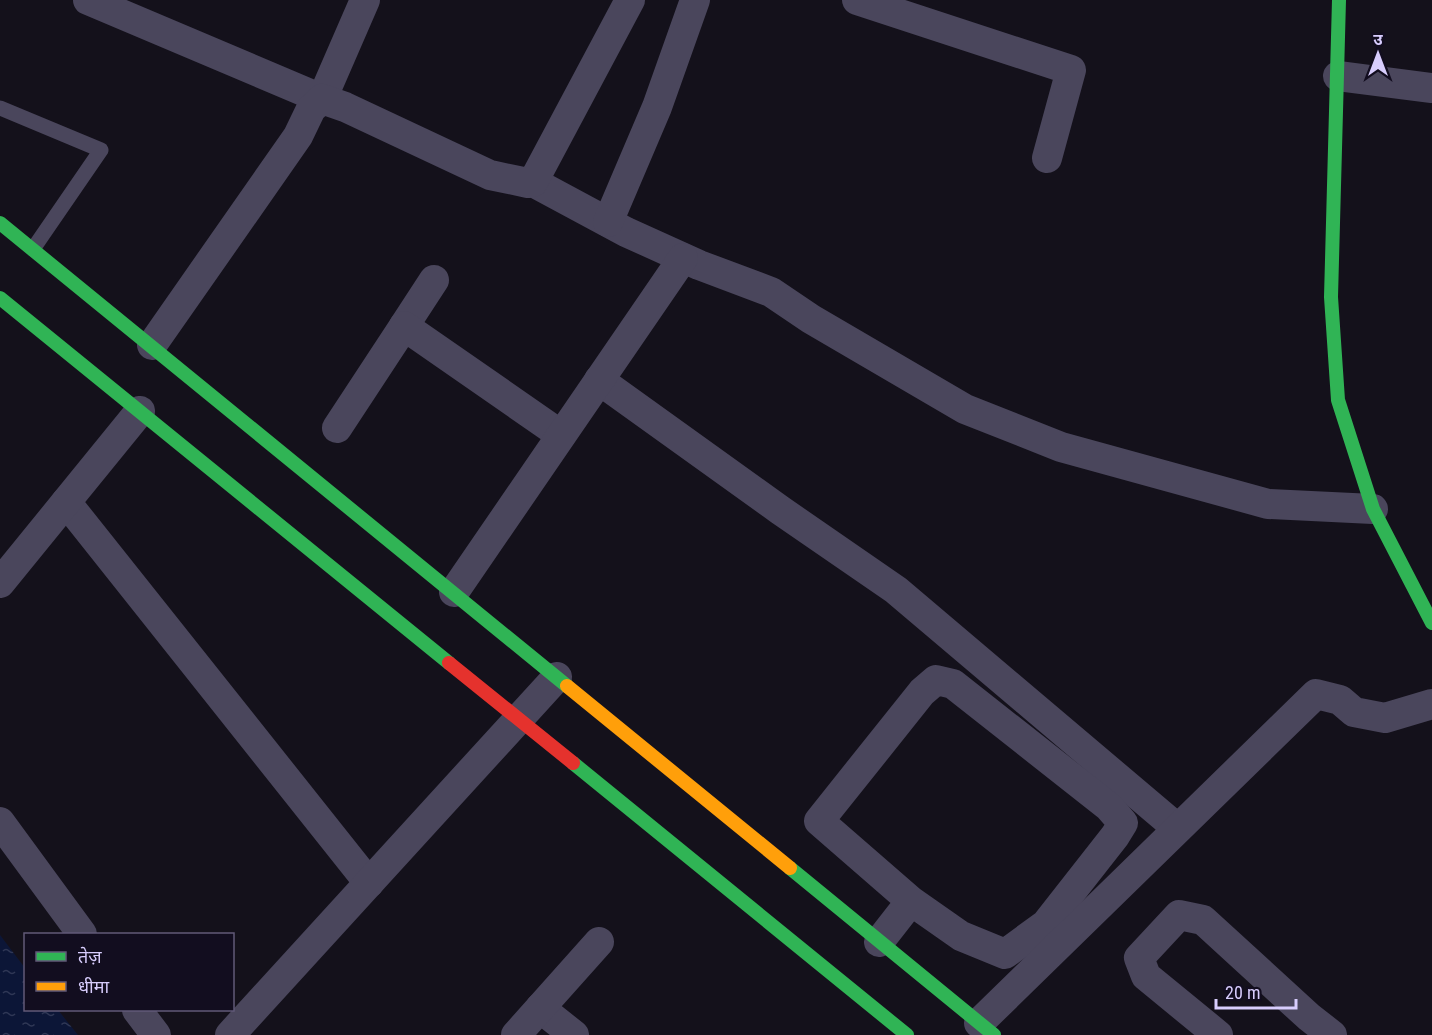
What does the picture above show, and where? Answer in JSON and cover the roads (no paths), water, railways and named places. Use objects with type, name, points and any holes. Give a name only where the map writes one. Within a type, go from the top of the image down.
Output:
[{"type":"street","points":[[88,0],[345,107],[490,175],[533,182],[683,258],[771,292],[811,319],[965,409],[1061,447],[1268,504],[1373,509]]},
{"type":"street","points":[[152,345],[298,136],[311,109],[322,99],[365,0]]},
{"type":"street","points":[[533,182],[630,0]]},
{"type":"street","points":[[608,222],[657,107],[695,0]]},
{"type":"street","points":[[857,0],[1071,70],[1047,158]]},
{"type":"street","points":[[1339,0],[1331,297],[1338,400],[1373,509],[1432,623]]},
{"type":"street","points":[[1338,76],[1432,88]]},
{"type":"street","points":[[0,223],[987,1029],[1177,828],[1316,694],[1340,700],[1354,712],[1385,718],[1432,704]]},
{"type":"street","points":[[454,592],[683,258]]},
{"type":"street","points":[[337,428],[434,280]]},
{"type":"street","points":[[0,298],[907,1035]]},
{"type":"street","points":[[404,326],[561,435]]},
{"type":"street","points":[[599,380],[896,590],[1177,828]]},
{"type":"street","points":[[0,583],[140,411]]},
{"type":"street","points":[[66,502],[369,883]]},
{"type":"street","points":[[230,1035],[557,677]]},
{"type":"street","points":[[936,680],[953,684],[1109,807],[1123,823],[1046,924],[1005,954],[961,936],[911,901],[819,820],[922,692],[936,680]]},
{"type":"street","points":[[0,822],[81,933]]},
{"type":"street","points":[[879,942],[911,901]]},
{"type":"street","points":[[1218,1035],[1146,976],[1139,958],[1179,915],[1203,920],[1309,1017],[1332,1035]]},
{"type":"street","points":[[516,1035],[599,942]]},
{"type":"street","points":[[540,1008],[574,1035]]},
{"type":"street","points":[[138,1011],[156,1035]]},
{"type":"lane","points":[[0,108],[101,150],[33,249]]},
{"type":"water","points":[[0,935],[24,967],[24,1011],[59,1011],[78,1035],[0,1035]]}]
